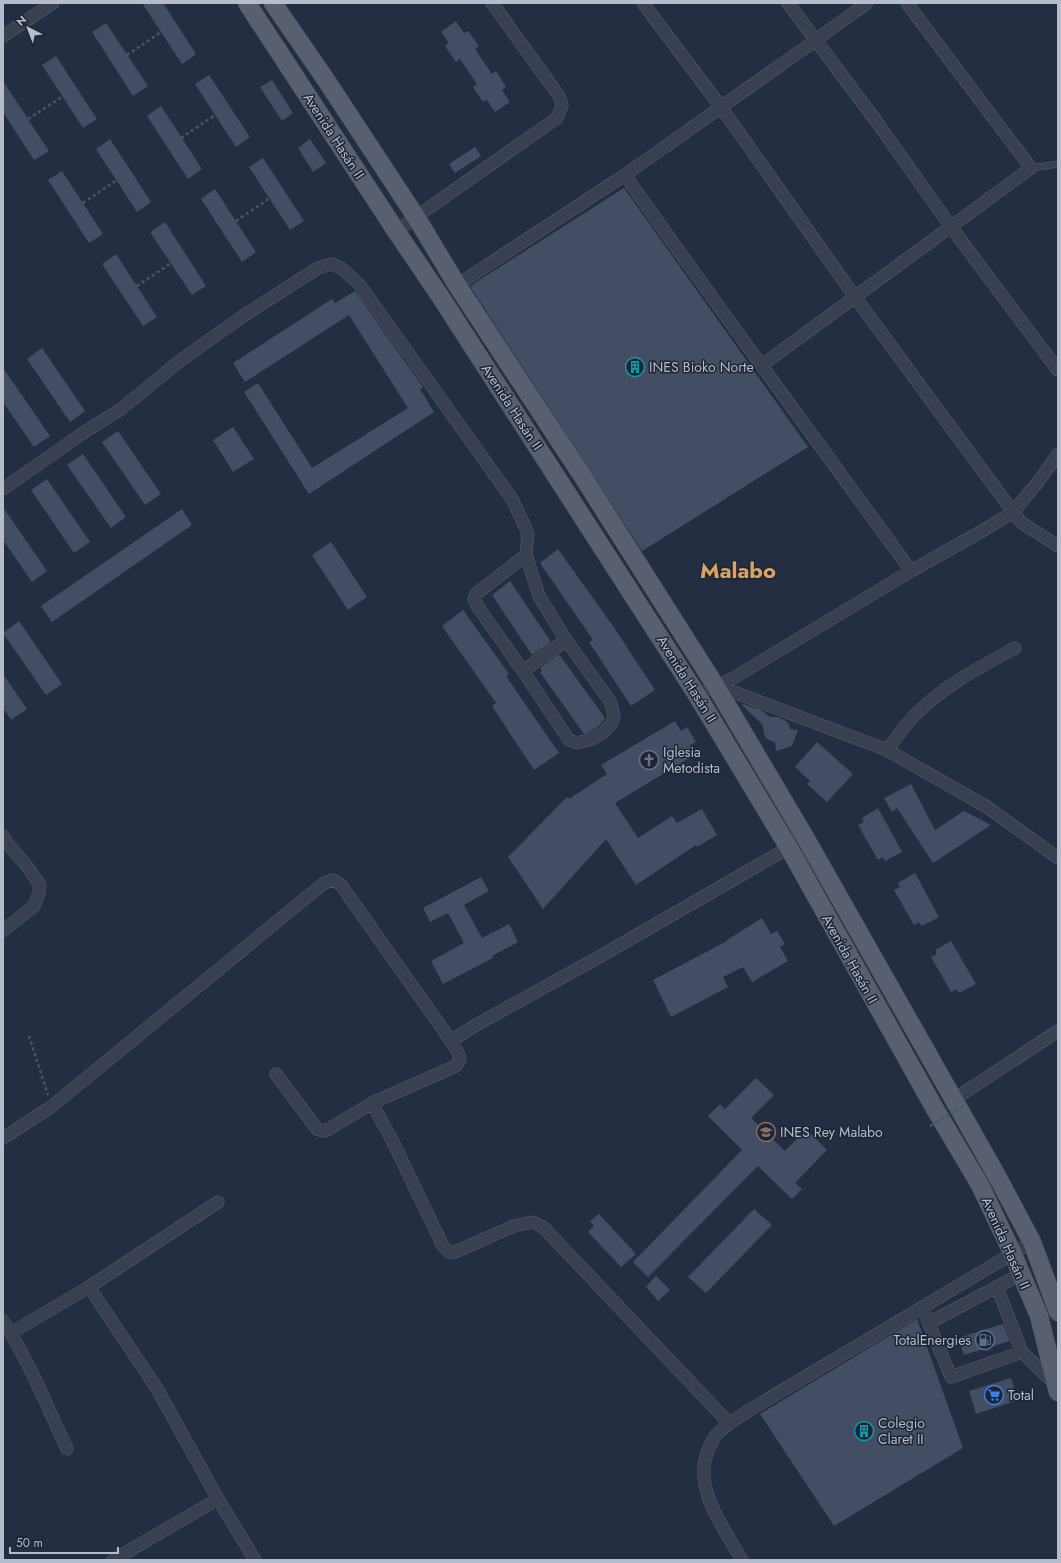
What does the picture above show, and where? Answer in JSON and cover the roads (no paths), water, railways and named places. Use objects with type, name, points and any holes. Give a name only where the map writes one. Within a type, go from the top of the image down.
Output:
[{"type":"main road","name":"Avenida Hasán II","points":[[247,3],[440,296],[697,695],[789,848],[935,1110],[980,1185],[1012,1252],[1039,1316],[1058,1389]]},
{"type":"main road","name":"Avenida Hasán II","points":[[272,3],[326,80],[416,217],[457,285],[583,477],[715,685],[959,1102],[1032,1242],[1058,1312]]},
{"type":"street","points":[[3,36],[53,3]]},
{"type":"street","points":[[396,231],[557,118],[562,105],[559,96],[492,3]]},
{"type":"street","points":[[643,3],[721,107],[855,297],[1013,512],[1022,523],[1058,546]]},
{"type":"street","points":[[788,3],[879,125],[951,227],[1058,370]]},
{"type":"street","points":[[457,285],[625,175],[866,3]]},
{"type":"street","points":[[762,365],[1031,168],[907,3]]},
{"type":"street","points":[[625,175],[697,278],[911,571]]},
{"type":"street","points":[[3,489],[83,433],[121,409],[181,360],[243,316],[318,268],[332,264],[341,268],[359,284],[512,499],[528,533],[526,555],[539,596],[566,640],[610,701],[614,715],[612,723],[604,732],[592,739],[577,743],[570,740],[474,599],[476,594],[526,555]]},
{"type":"street","points":[[697,695],[734,677],[1013,512],[1038,482],[1058,454]]},
{"type":"street","points":[[523,671],[566,640]]},
{"type":"street","points":[[887,750],[904,727],[919,711],[940,693],[1015,648]]},
{"type":"street","points":[[715,685],[887,750],[987,807],[1058,858]]},
{"type":"street","points":[[451,1041],[476,1025],[599,957],[789,848],[805,837]]},
{"type":"street","points":[[3,931],[34,906],[39,893],[40,885],[26,865],[4,842]]},
{"type":"street","points":[[3,1138],[51,1107],[324,883],[333,880],[341,885],[451,1041],[460,1060],[456,1066],[372,1103],[329,1129],[322,1131],[317,1129],[276,1074]]},
{"type":"street","points":[[959,1102],[1058,1031]]},
{"type":"street","points":[[372,1103],[393,1142],[443,1246],[449,1252],[455,1252],[514,1226],[533,1222],[543,1227],[729,1423]]},
{"type":"street","points":[[11,1333],[90,1287],[218,1202]]},
{"type":"street","points":[[742,1560],[709,1499],[705,1485],[704,1467],[707,1452],[715,1436],[729,1423],[748,1411],[1012,1252],[1032,1242]]},
{"type":"street","points":[[929,1323],[1021,1274]]},
{"type":"street","points":[[90,1287],[156,1387],[218,1499],[255,1560]]},
{"type":"street","points":[[997,1287],[1022,1352],[1058,1389]]},
{"type":"street","points":[[922,1307],[951,1377],[1022,1352]]},
{"type":"street","points":[[3,1320],[34,1378],[67,1449]]},
{"type":"street","points":[[113,1560],[218,1499]]},
{"type":"lane","points":[[1031,168],[1058,164]]},
{"type":"place","name":"INES Bioko Norte","points":[[635,367]]},
{"type":"place","name":"Iglesia Metodista","points":[[649,760]]},
{"type":"place","name":"INES Rey Malabo","points":[[766,1132]]},
{"type":"place","name":"TotalEnergies","points":[[985,1340]]},
{"type":"place","name":"Total","points":[[994,1395]]},
{"type":"place","name":"Colegio Claret II","points":[[864,1431]]},
{"type":"district","name":"Malabo","points":[[738,570]]}]
